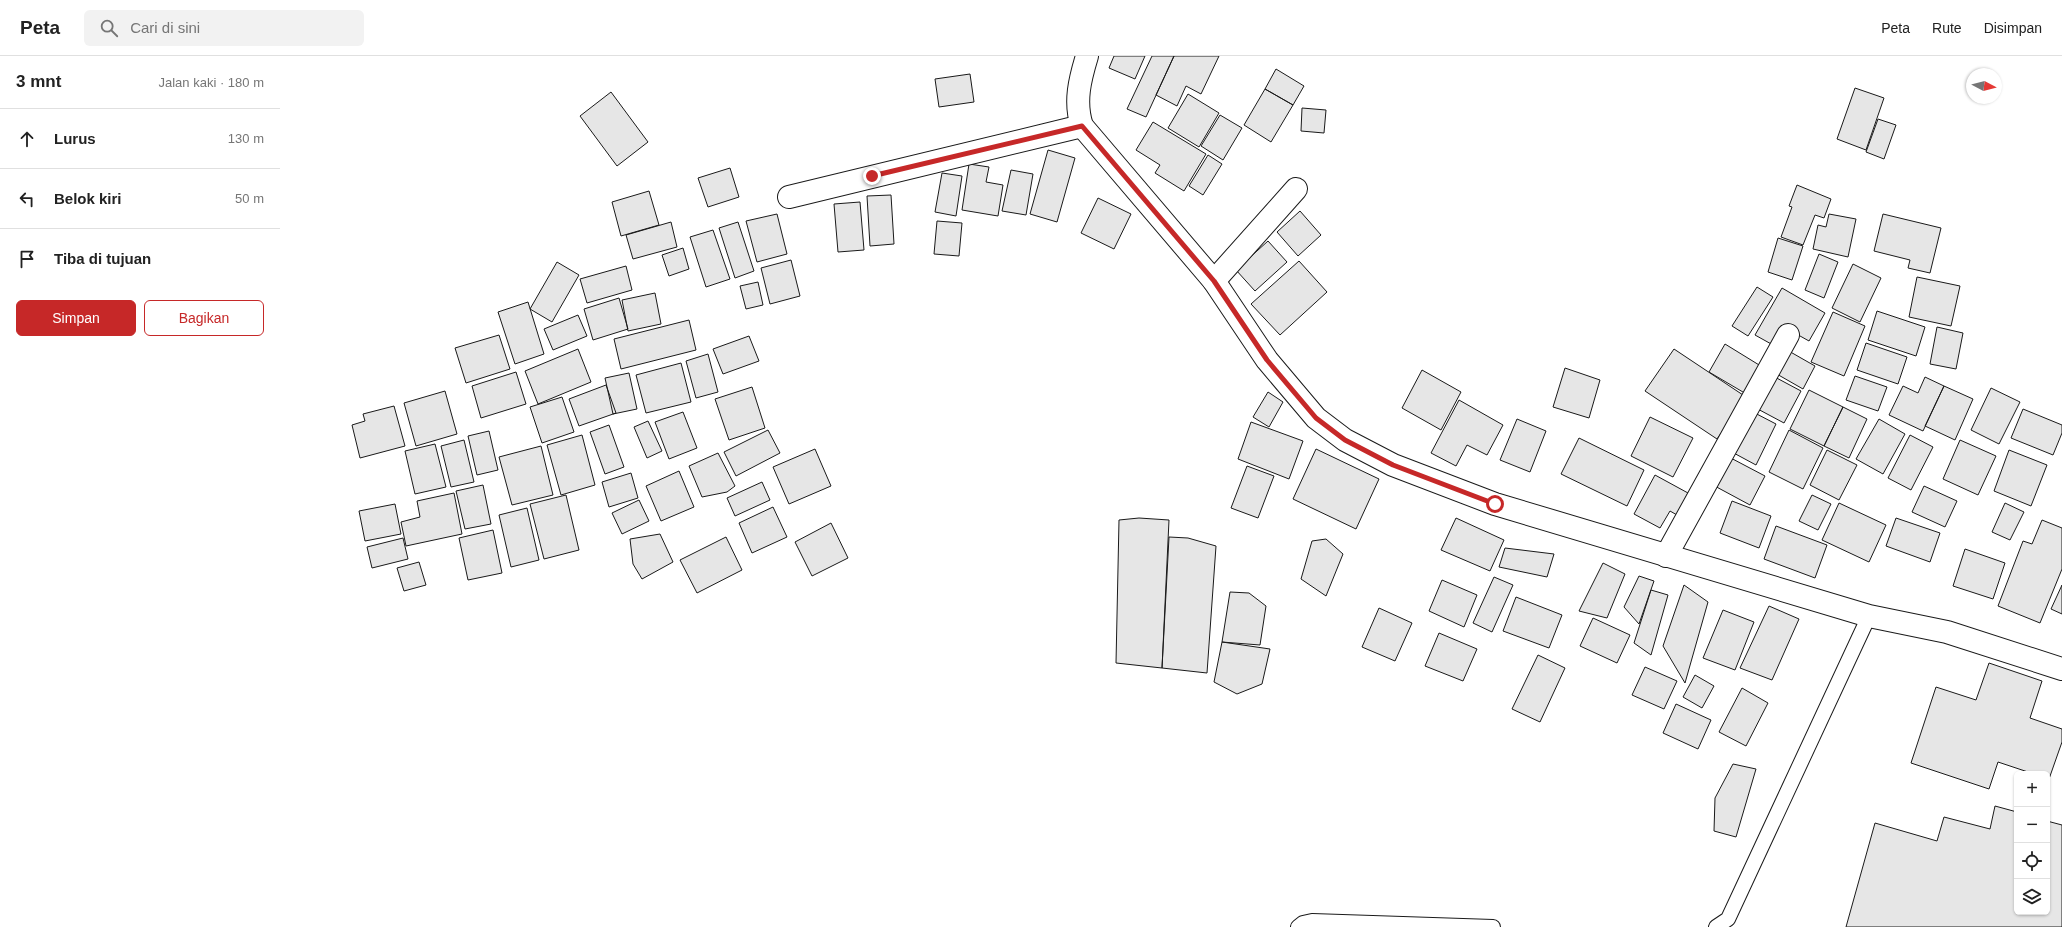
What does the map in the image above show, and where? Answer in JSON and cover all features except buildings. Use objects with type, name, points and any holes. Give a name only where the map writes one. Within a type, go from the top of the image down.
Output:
[{"type":"street","points":[[1087,56],[1079,82],[1078,115],[1082,126],[1214,281],[1267,360],[1316,418],[1345,440],[1393,465],[1495,504],[1869,616],[1947,632],[2062,669]]},
{"type":"street","points":[[789,197],[1082,126]]},
{"type":"street","points":[[1214,281],[1296,189]]},
{"type":"street","points":[[1666,556],[1788,335]]},
{"type":"lane","points":[[1716,927],[1728,919],[1869,616]]},
{"type":"lane","points":[[1298,927],[1303,923],[1312,921],[1494,927]]},
{"type":"route","points":[[872,176],[1082,126],[1214,281],[1267,360],[1316,418],[1345,440],[1393,465],[1495,504]]}]
